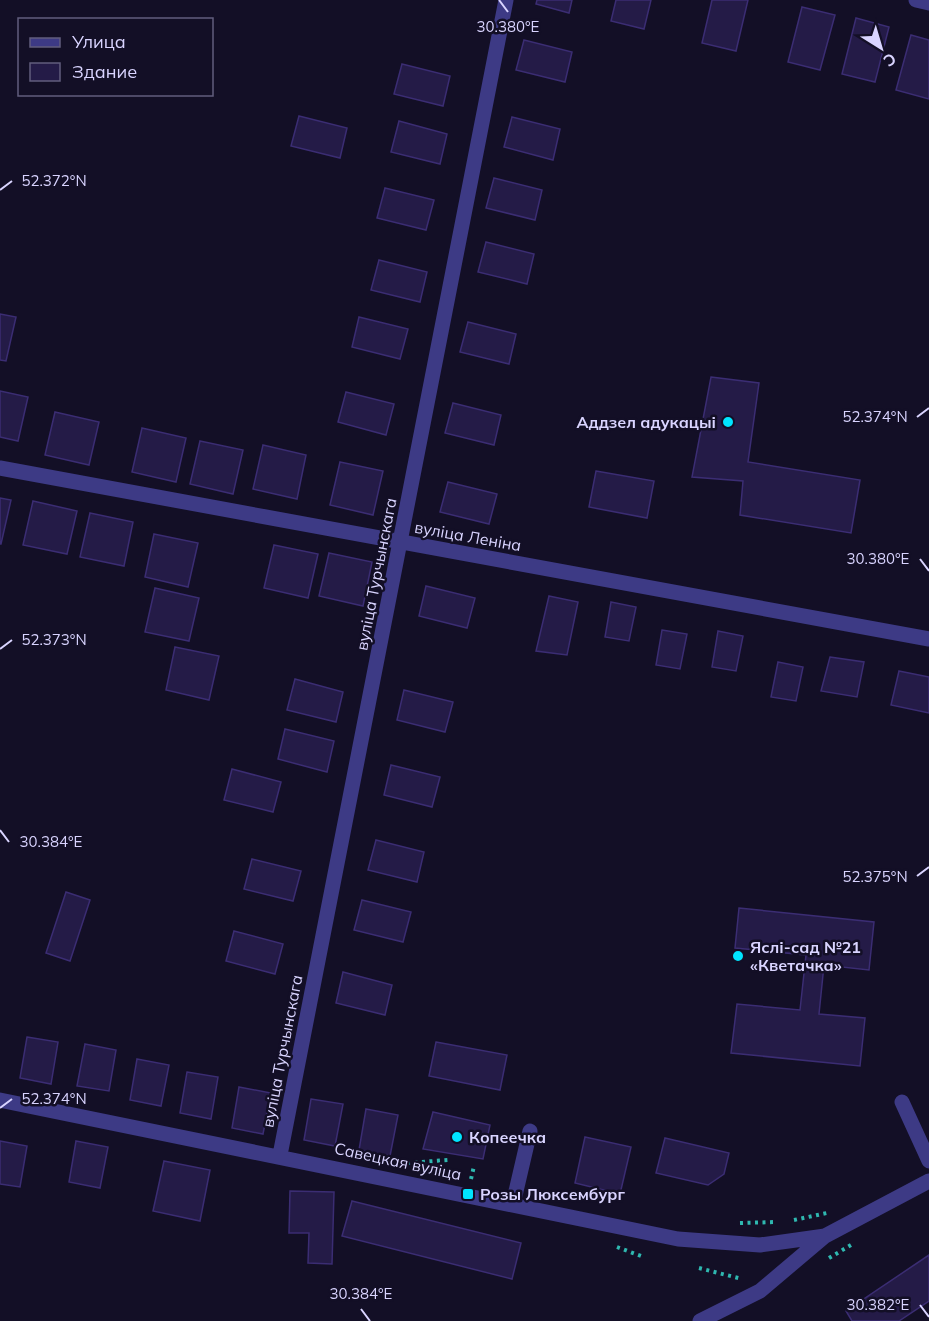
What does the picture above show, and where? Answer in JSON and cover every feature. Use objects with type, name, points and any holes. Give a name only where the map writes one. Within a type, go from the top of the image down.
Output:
[{"type":"street","name":"вуліца Турчынскага","points":[[280,1155],[506,0]]},
{"type":"street","points":[[916,0],[929,3]]},
{"type":"street","name":"вуліца Леніна","points":[[0,468],[929,639]]},
{"type":"street","name":"Савецкая вуліца","points":[[0,1100],[280,1155],[678,1239],[760,1245],[825,1236]]},
{"type":"street","points":[[902,1102],[929,1161]]},
{"type":"street","points":[[513,1204],[530,1131]]},
{"type":"street","points":[[700,1321],[760,1291],[825,1236],[929,1181]]},
{"type":"path","points":[[737,1223],[784,1222],[836,1211]]},
{"type":"building","points":[[537,0],[572,0],[569,13],[536,4]]},
{"type":"building","points":[[616,0],[651,0],[644,29],[611,21]]},
{"type":"building","points":[[712,0],[748,0],[736,51],[702,43]]},
{"type":"building","points":[[802,7],[835,15],[820,70],[788,62]]},
{"type":"building","points":[[856,18],[889,27],[875,82],[842,74]]},
{"type":"building","points":[[911,35],[929,40],[929,99],[896,90]]},
{"type":"building","points":[[524,40],[572,52],[565,82],[516,70]]},
{"type":"building","points":[[402,64],[450,76],[443,106],[394,94]]},
{"type":"building","points":[[299,116],[347,128],[340,158],[291,146]]},
{"type":"building","points":[[512,117],[560,129],[553,160],[504,147]]},
{"type":"building","points":[[399,121],[447,134],[440,164],[391,152]]},
{"type":"building","points":[[494,178],[542,190],[535,220],[486,208]]},
{"type":"building","points":[[385,188],[434,200],[426,230],[377,218]]},
{"type":"building","points":[[486,242],[534,254],[527,284],[478,272]]},
{"type":"building","points":[[379,260],[427,272],[420,302],[371,290]]},
{"type":"building","points":[[0,314],[16,317],[6,361],[0,360]]},
{"type":"building","points":[[359,317],[408,329],[400,359],[352,347]]},
{"type":"building","points":[[468,322],[516,334],[509,364],[460,352]]},
{"type":"building","name":"Аддзел адукацыі","points":[[711,377],[759,383],[748,462],[860,480],[851,533],[740,515],[743,481],[692,477]]},
{"type":"building","points":[[0,391],[28,397],[18,441],[0,437]]},
{"type":"building","points":[[346,392],[394,404],[386,435],[338,422]]},
{"type":"building","points":[[453,403],[501,415],[494,445],[445,433]]},
{"type":"building","points":[[55,412],[99,422],[89,465],[45,455]]},
{"type":"building","points":[[142,428],[186,438],[176,482],[132,472]]},
{"type":"building","points":[[200,441],[243,450],[233,494],[190,484]]},
{"type":"building","points":[[263,445],[306,455],[297,499],[253,489]]},
{"type":"building","points":[[340,462],[383,471],[373,515],[330,505]]},
{"type":"building","points":[[596,471],[654,481],[647,518],[589,507]]},
{"type":"building","points":[[448,482],[497,494],[489,524],[440,512]]},
{"type":"building","points":[[0,498],[11,500],[1,544],[0,544]]},
{"type":"building","points":[[33,501],[77,511],[67,554],[23,545]]},
{"type":"building","points":[[90,513],[133,522],[124,566],[80,557]]},
{"type":"building","points":[[154,534],[198,543],[188,587],[145,577]]},
{"type":"building","points":[[274,545],[318,554],[308,598],[264,588]]},
{"type":"building","points":[[329,553],[372,562],[363,606],[319,596]]},
{"type":"building","points":[[426,586],[475,598],[467,628],[419,616]]},
{"type":"building","points":[[155,588],[199,598],[189,641],[145,632]]},
{"type":"building","points":[[549,596],[578,602],[567,655],[536,651]]},
{"type":"building","points":[[611,602],[636,607],[629,641],[605,637]]},
{"type":"building","points":[[662,630],[687,634],[680,669],[656,665]]},
{"type":"building","points":[[718,631],[743,636],[736,671],[712,667]]},
{"type":"building","points":[[175,647],[219,656],[209,700],[166,690]]},
{"type":"building","points":[[830,657],[864,662],[857,697],[821,691]]},
{"type":"building","points":[[778,662],[803,667],[796,701],[771,697]]},
{"type":"building","points":[[899,671],[929,677],[929,713],[891,705]]},
{"type":"building","points":[[295,679],[343,692],[336,722],[287,710]]},
{"type":"building","points":[[404,690],[453,702],[445,732],[397,720]]},
{"type":"building","points":[[285,729],[334,741],[327,772],[278,759]]},
{"type":"building","points":[[391,765],[440,777],[432,807],[384,795]]},
{"type":"building","points":[[232,769],[281,782],[273,812],[224,800]]},
{"type":"building","points":[[376,840],[424,852],[417,882],[368,870]]},
{"type":"building","points":[[252,859],[301,871],[293,901],[244,889]]},
{"type":"building","points":[[66,892],[90,900],[70,961],[46,953]]},
{"type":"building","points":[[362,900],[411,912],[403,942],[354,930]]},
{"type":"building","points":[[739,908],[874,922],[869,970],[824,965],[819,1014],[865,1018],[860,1066],[731,1053],[737,1004],[800,1010],[806,955],[735,948]]},
{"type":"building","points":[[234,931],[283,944],[275,974],[226,961]]},
{"type":"building","points":[[343,972],[392,985],[385,1015],[336,1003]]},
{"type":"building","points":[[27,1037],[58,1042],[51,1084],[20,1078]]},
{"type":"building","points":[[436,1042],[507,1055],[500,1090],[429,1076]]},
{"type":"building","points":[[85,1044],[116,1050],[109,1091],[77,1086]]},
{"type":"building","points":[[137,1059],[169,1065],[161,1106],[130,1100]]},
{"type":"building","points":[[187,1072],[218,1077],[211,1119],[180,1113]]},
{"type":"building","points":[[239,1087],[271,1093],[263,1134],[232,1128]]},
{"type":"building","points":[[311,1099],[343,1104],[335,1146],[304,1140]]},
{"type":"building","points":[[366,1109],[398,1115],[390,1156],[359,1150]]},
{"type":"building","name":"Копеечка","points":[[433,1112],[490,1125],[483,1159],[423,1149]]},
{"type":"building","points":[[585,1137],[631,1147],[620,1194],[575,1183]]},
{"type":"building","points":[[665,1138],[729,1153],[724,1174],[708,1185],[656,1173]]},
{"type":"building","points":[[0,1141],[27,1146],[20,1187],[0,1184]]},
{"type":"building","points":[[76,1141],[108,1147],[100,1188],[69,1182]]},
{"type":"building","points":[[164,1161],[210,1170],[200,1221],[153,1211]]},
{"type":"building","points":[[290,1191],[334,1192],[332,1264],[308,1263],[309,1233],[289,1233]]},
{"type":"building","points":[[352,1201],[521,1243],[512,1279],[342,1236]]},
{"type":"building","points":[[929,1255],[929,1301],[899,1321],[852,1321],[846,1311]]},
{"type":"place","name":"Аддзел адукацыі","points":[[728,422]]},
{"type":"place","name":"Яслі-сад №21 «Кветачка»","points":[[738,956]]},
{"type":"place","name":"Копеечка","points":[[457,1137]]},
{"type":"place","name":"Розы Люксембург","points":[[468,1194]]}]
